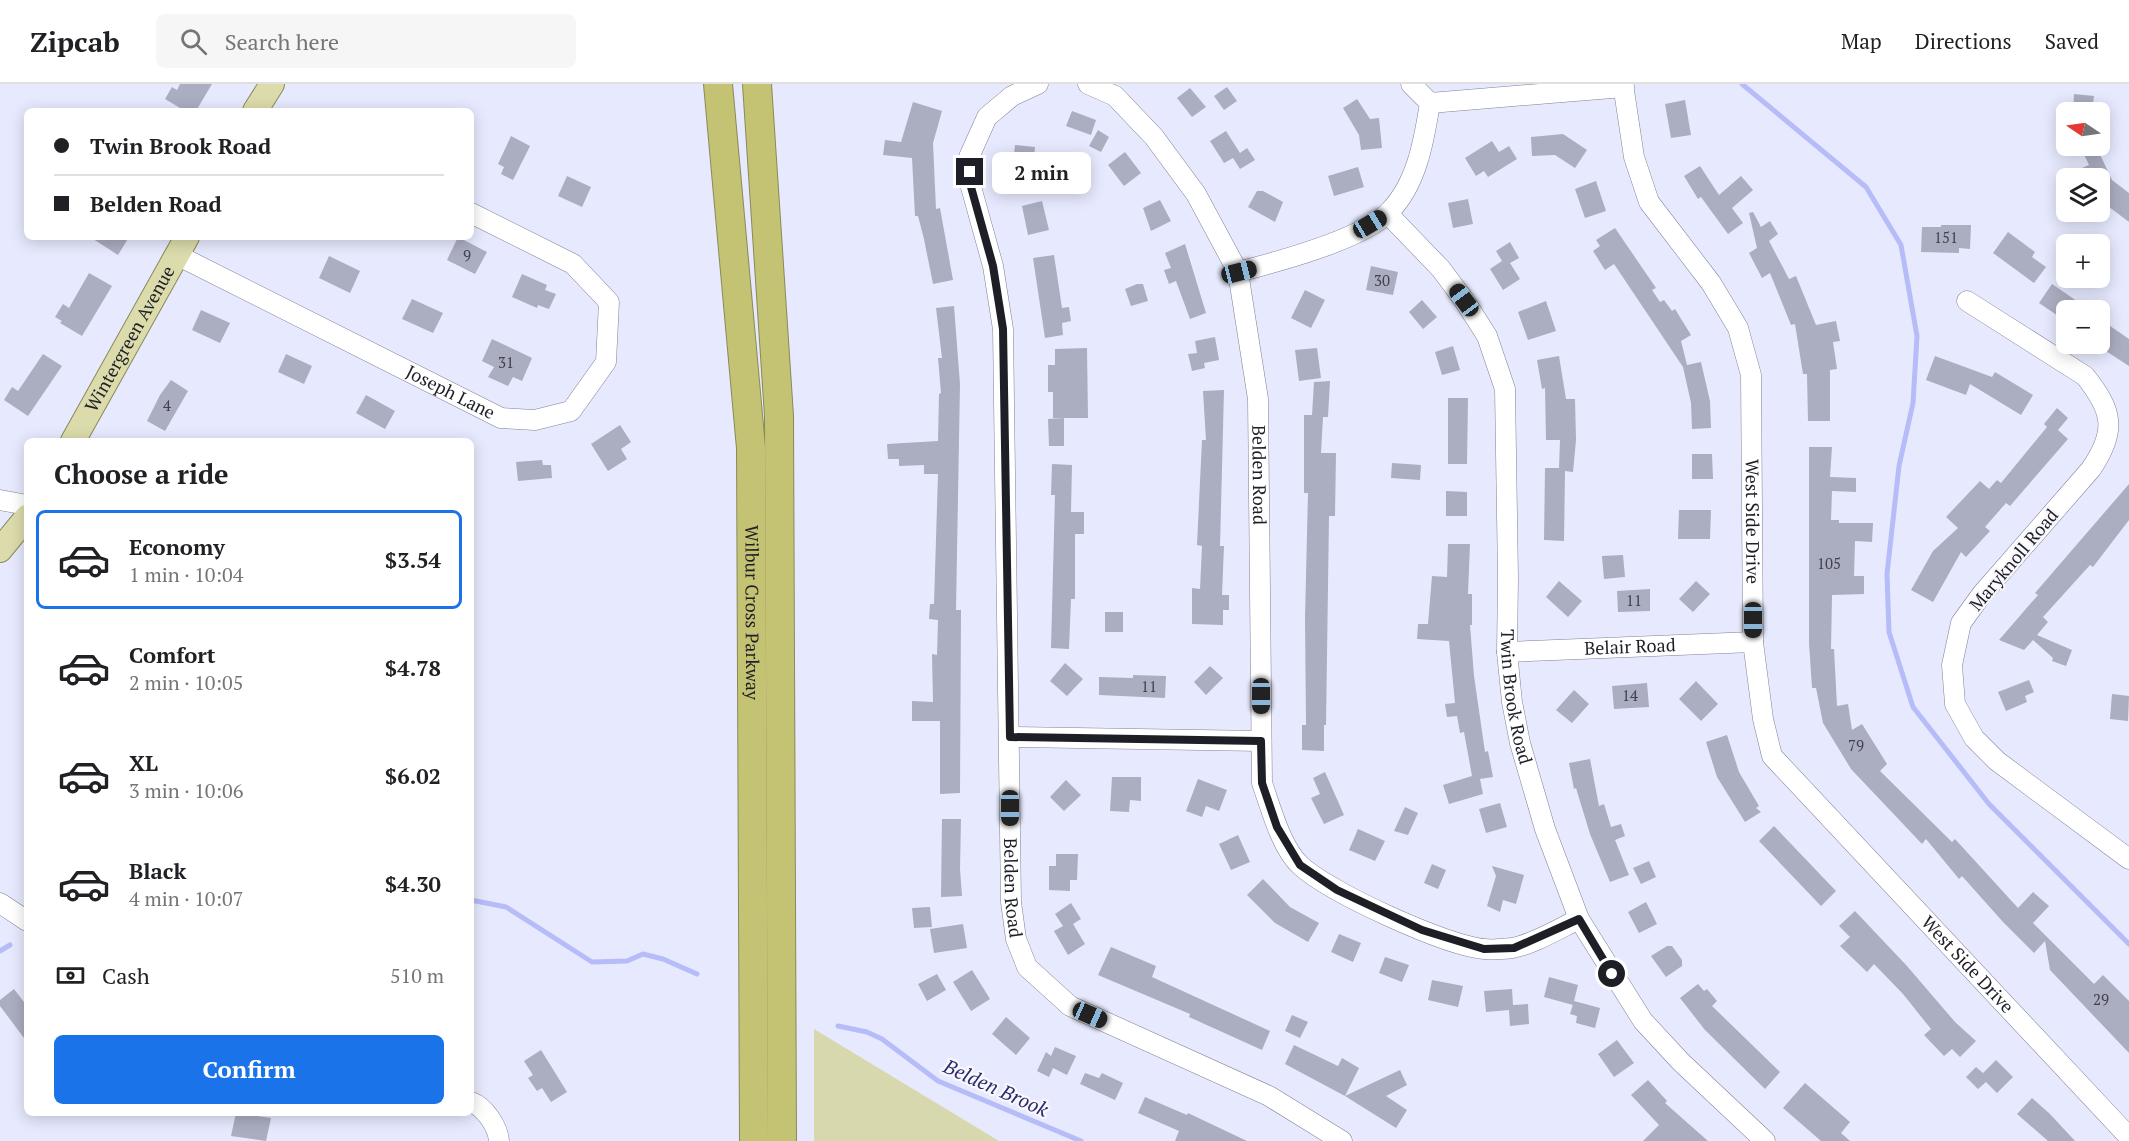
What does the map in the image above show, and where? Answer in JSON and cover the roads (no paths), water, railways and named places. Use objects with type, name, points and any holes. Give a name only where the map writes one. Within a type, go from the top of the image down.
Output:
[{"type":"highway","name":"Wilbur Cross Parkway","points":[[718,84],[751,448],[754,1141]]},
{"type":"highway","name":"Wilbur Cross Parkway","points":[[757,84],[780,416],[782,1141]]},
{"type":"main road","points":[[261,108],[272,84]]},
{"type":"main road","name":"Wintergreen Avenue","points":[[75,438],[182,246]]},
{"type":"main road","points":[[0,550],[24,521]]},
{"type":"street","name":"Belden Road","points":[[1038,84],[1011,96],[987,117],[969,157],[971,187],[993,266],[1003,329],[1011,902],[1016,939],[1027,967],[1070,1006],[1269,1096],[1342,1141]]},
{"type":"street","name":"Belden Road","points":[[1088,84],[1115,96],[1154,137],[1196,194],[1239,272],[1258,399],[1262,783],[1277,827],[1300,865],[1337,890],[1422,930],[1484,949],[1514,948],[1579,919]]},
{"type":"street","points":[[1411,84],[1430,103]]},
{"type":"street","points":[[1430,103],[1624,86]]},
{"type":"street","name":"West Side Drive","points":[[1624,86],[1634,157],[1649,202],[1711,283],[1738,328],[1751,375],[1753,642],[1763,719],[1772,756],[2129,1137]]},
{"type":"street","points":[[1239,272],[1284,260],[1352,235],[1388,213],[1407,186],[1424,143],[1430,103]]},
{"type":"street","name":"Twin Brook Road","points":[[1388,213],[1441,269],[1464,300],[1487,336],[1505,389],[1507,652],[1520,743],[1545,829],[1579,919],[1643,1021],[1682,1062],[1765,1141]]},
{"type":"street","name":"Joseph Lane","points":[[182,246],[501,418],[535,420],[571,411],[606,362],[609,302],[573,264],[474,214]]},
{"type":"street","name":"Maryknoll Road","points":[[1967,301],[2085,376],[2098,392],[2110,417],[2103,452],[2091,469],[1982,594],[1961,623],[1952,665],[1956,704],[1974,738],[1997,761],[2129,859]]},
{"type":"street","points":[[0,500],[24,504]]},
{"type":"street","name":"Belair Road","points":[[1507,652],[1753,642]]},
{"type":"street","points":[[1010,737],[1261,741]]},
{"type":"street","points":[[0,903],[24,919]]},
{"type":"street","points":[[474,1103],[498,1129],[499,1141]]},
{"type":"waterway","points":[[1742,84],[1866,187],[1901,245],[1917,336],[1913,403],[1899,466],[1887,574],[1889,632],[1913,707],[1989,804],[2129,944]]},
{"type":"waterway","name":"Belden Brook","points":[[474,901],[506,907],[592,962],[627,961],[643,954],[663,959],[697,974]]},
{"type":"waterway","name":"Belden Brook","points":[[0,951],[10,945]]},
{"type":"waterway","name":"Belden Brook","points":[[838,1026],[867,1032],[882,1039],[938,1081],[1081,1141]]}]
